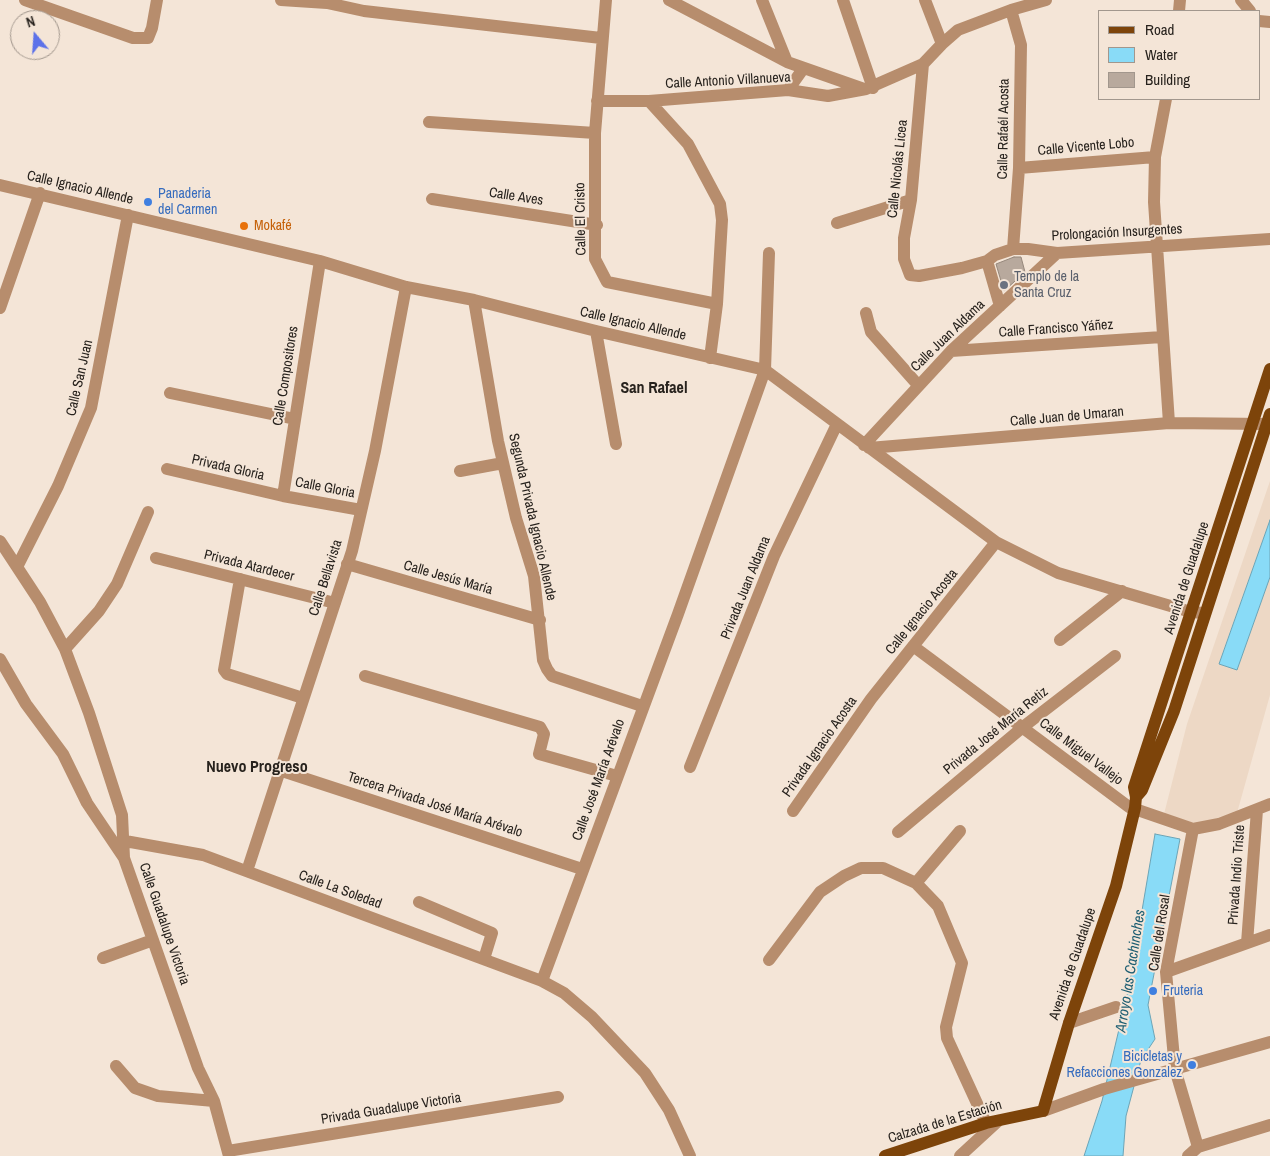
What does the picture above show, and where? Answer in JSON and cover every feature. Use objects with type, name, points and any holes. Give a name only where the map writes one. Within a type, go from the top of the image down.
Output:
[{"type":"main road","name":"Avenida de Guadalupe","points":[[1135,802],[1142,790],[1174,711],[1264,420],[1270,369]]},
{"type":"main road","name":"Avenida de Guadalupe","points":[[1043,1111],[1069,1022],[1116,886],[1135,802],[1134,787],[1191,612],[1264,420]]},
{"type":"main road","name":"Calzada de la Estación","points":[[885,1156],[992,1122],[1043,1111]]},
{"type":"street","points":[[25,0],[133,38],[148,38],[152,28],[157,0]]},
{"type":"street","points":[[281,0],[327,2],[364,11],[601,38]]},
{"type":"street","name":"Calle El Cristo","points":[[606,0],[601,38],[595,133],[597,225],[595,259],[607,282],[717,304]]},
{"type":"street","points":[[762,0],[787,62]]},
{"type":"street","points":[[843,0],[870,88]]},
{"type":"street","points":[[925,0],[942,44]]},
{"type":"street","name":"Calle Antonio Villanueva","points":[[597,101],[649,101],[788,90],[828,96],[870,88],[923,64],[958,30],[1011,10],[1046,0]]},
{"type":"street","points":[[1241,0],[1249,10]]},
{"type":"street","points":[[673,1],[787,62],[803,69],[870,88]]},
{"type":"street","name":"Calle Rafaél Acosta","points":[[1011,10],[1021,45],[1019,168],[1013,249]]},
{"type":"street","name":"Calle Nicolás Licea","points":[[910,275],[904,252],[911,200],[923,64]]},
{"type":"street","points":[[788,90],[803,69]]},
{"type":"street","points":[[1166,100],[1155,157],[1157,247],[1169,423]]},
{"type":"street","points":[[649,101],[688,144],[720,204],[722,220],[717,304],[710,358]]},
{"type":"street","points":[[429,122],[595,133]]},
{"type":"street","name":"Calle Vicente Lobo","points":[[1019,168],[1155,157]]},
{"type":"street","name":"Calle Ignacio Allende","points":[[0,185],[320,261],[406,287],[474,300],[596,331],[765,370],[996,542],[1058,573],[1191,612],[1204,613]]},
{"type":"street","points":[[0,308],[40,194]]},
{"type":"street","name":"Calle Aves","points":[[432,199],[597,225]]},
{"type":"street","points":[[837,223],[911,200]]},
{"type":"street","name":"Calle San Juan","points":[[18,565],[58,486],[91,408],[128,215]]},
{"type":"street","name":"Prolongación Insurgentes","points":[[910,275],[919,276],[987,261],[995,255],[1013,249],[1057,253],[1270,239]]},
{"type":"street","name":"Calle José María Arévalo","points":[[542,980],[642,706],[678,614],[765,370],[769,253]]},
{"type":"street","name":"Calle Juan Aldama","points":[[866,446],[918,385],[951,351],[1057,253]]},
{"type":"street","name":"Calle Compositores","points":[[283,496],[320,261]]},
{"type":"street","points":[[987,261],[1000,306]]},
{"type":"street","name":"Calle Bellavista","points":[[248,871],[347,564],[375,450],[406,287]]},
{"type":"street","name":"Segunda Privada Ignacio Allende","points":[[474,300],[503,463],[534,576],[546,669],[552,676],[642,706]]},
{"type":"street","points":[[866,313],[871,332],[918,385]]},
{"type":"street","points":[[596,331],[616,444]]},
{"type":"street","name":"Calle Francisco Yáñez","points":[[951,351],[1162,337]]},
{"type":"street","points":[[170,393],[295,420]]},
{"type":"street","name":"Calle Juan de Umaran","points":[[866,446],[1169,423],[1264,420]]},
{"type":"street","name":"Privada Juan Aldama","points":[[690,767],[774,556],[837,424]]},
{"type":"street","points":[[460,471],[503,463]]},
{"type":"street","name":"Privada Gloria","points":[[167,469],[283,496]]},
{"type":"street","name":"Calle Gloria","points":[[283,496],[361,510]]},
{"type":"street","points":[[65,649],[99,611],[117,584],[148,512]]},
{"type":"street","name":"Calle Guadalupe Victoria","points":[[0,541],[18,565],[65,649],[89,713],[122,815],[125,841],[124,858],[198,1068],[214,1101],[229,1153]]},
{"type":"street","name":"Calle Ignacio Acosta","points":[[871,699],[996,542]]},
{"type":"street","name":"Privada Atardecer","points":[[156,558],[335,603]]},
{"type":"street","name":"Calle Jesús María","points":[[347,564],[540,620]]},
{"type":"street","points":[[240,579],[224,670],[227,674],[303,698]]},
{"type":"street","points":[[1060,640],[1122,591]]},
{"type":"street","name":"Calle Miguel Vallejo","points":[[914,646],[1129,807],[1135,802],[1158,816],[1190,828]]},
{"type":"street","name":"Privada José María Retiz","points":[[898,832],[1023,727],[1115,656]]},
{"type":"street","points":[[0,659],[26,704],[63,754],[87,803],[124,858]]},
{"type":"street","points":[[365,676],[540,727],[544,734],[539,754],[617,776]]},
{"type":"street","name":"Privada Ignacio Acosta","points":[[794,811],[871,699]]},
{"type":"street","name":"Tercera Privada José María Arévalo","points":[[279,770],[582,869]]},
{"type":"street","points":[[1190,828],[1219,824],[1270,804]]},
{"type":"street","name":"Privada Indio Triste","points":[[1246,943],[1257,810]]},
{"type":"street","name":"Calle del Rosal","points":[[1190,828],[1166,972],[1174,1069],[1198,1147]]},
{"type":"street","points":[[916,884],[960,830]]},
{"type":"street","name":"Calle La Soledad","points":[[125,841],[203,855],[542,980]]},
{"type":"street","points":[[769,960],[820,892],[844,876],[861,868],[883,868],[916,884],[938,906],[962,963],[946,1027],[947,1038],[992,1122],[960,1156]]},
{"type":"street","points":[[418,902],[492,933],[484,959]]},
{"type":"street","points":[[1166,972],[1270,935]]},
{"type":"street","points":[[103,958],[153,940]]},
{"type":"street","points":[[542,980],[564,994],[592,1017],[645,1072],[669,1110],[690,1156]]},
{"type":"street","points":[[1069,1022],[1116,1007]]},
{"type":"street","points":[[1043,1111],[1104,1090],[1270,1042]]},
{"type":"street","points":[[116,1066],[135,1088],[143,1091],[158,1096],[214,1101]]},
{"type":"street","name":"Privada Guadalupe Victoria","points":[[229,1153],[558,1098]]},
{"type":"street","points":[[1188,1156],[1198,1147],[1270,1125]]},
{"type":"shaded area","points":[[1270,481],[1270,520],[1219,663],[1237,670],[1270,577],[1270,695],[1237,813],[1197,824],[1164,814],[1187,724]]},
{"type":"water","points":[[1270,520],[1270,577],[1237,670],[1219,664]]},
{"type":"water","points":[[1155,834],[1180,839],[1148,1005],[1155,1039],[1141,1060],[1126,1116],[1123,1156],[1084,1156],[1102,1101],[1129,987]]},
{"type":"building","name":"Templo de la Santa Cruz","points":[[1014,257],[1021,257],[1025,272],[1004,291],[996,264]]},
{"type":"place","name":"Panaderia del Carmen","points":[[148,202]]},
{"type":"place","name":"Mokafé","points":[[244,226]]},
{"type":"place","name":"Templo de la Santa Cruz","points":[[1004,285]]},
{"type":"place","name":"Fruteria","points":[[1153,991]]},
{"type":"place","name":"Bicicletas y Refacciones Gonzalez","points":[[1192,1065]]},
{"type":"district","name":"San Rafael","points":[[654,389]]},
{"type":"district","name":"Nuevo Progreso","points":[[257,768]]},
{"type":"water label","name":"Arroyo las Cachinches","points":[[1131,971]]}]
